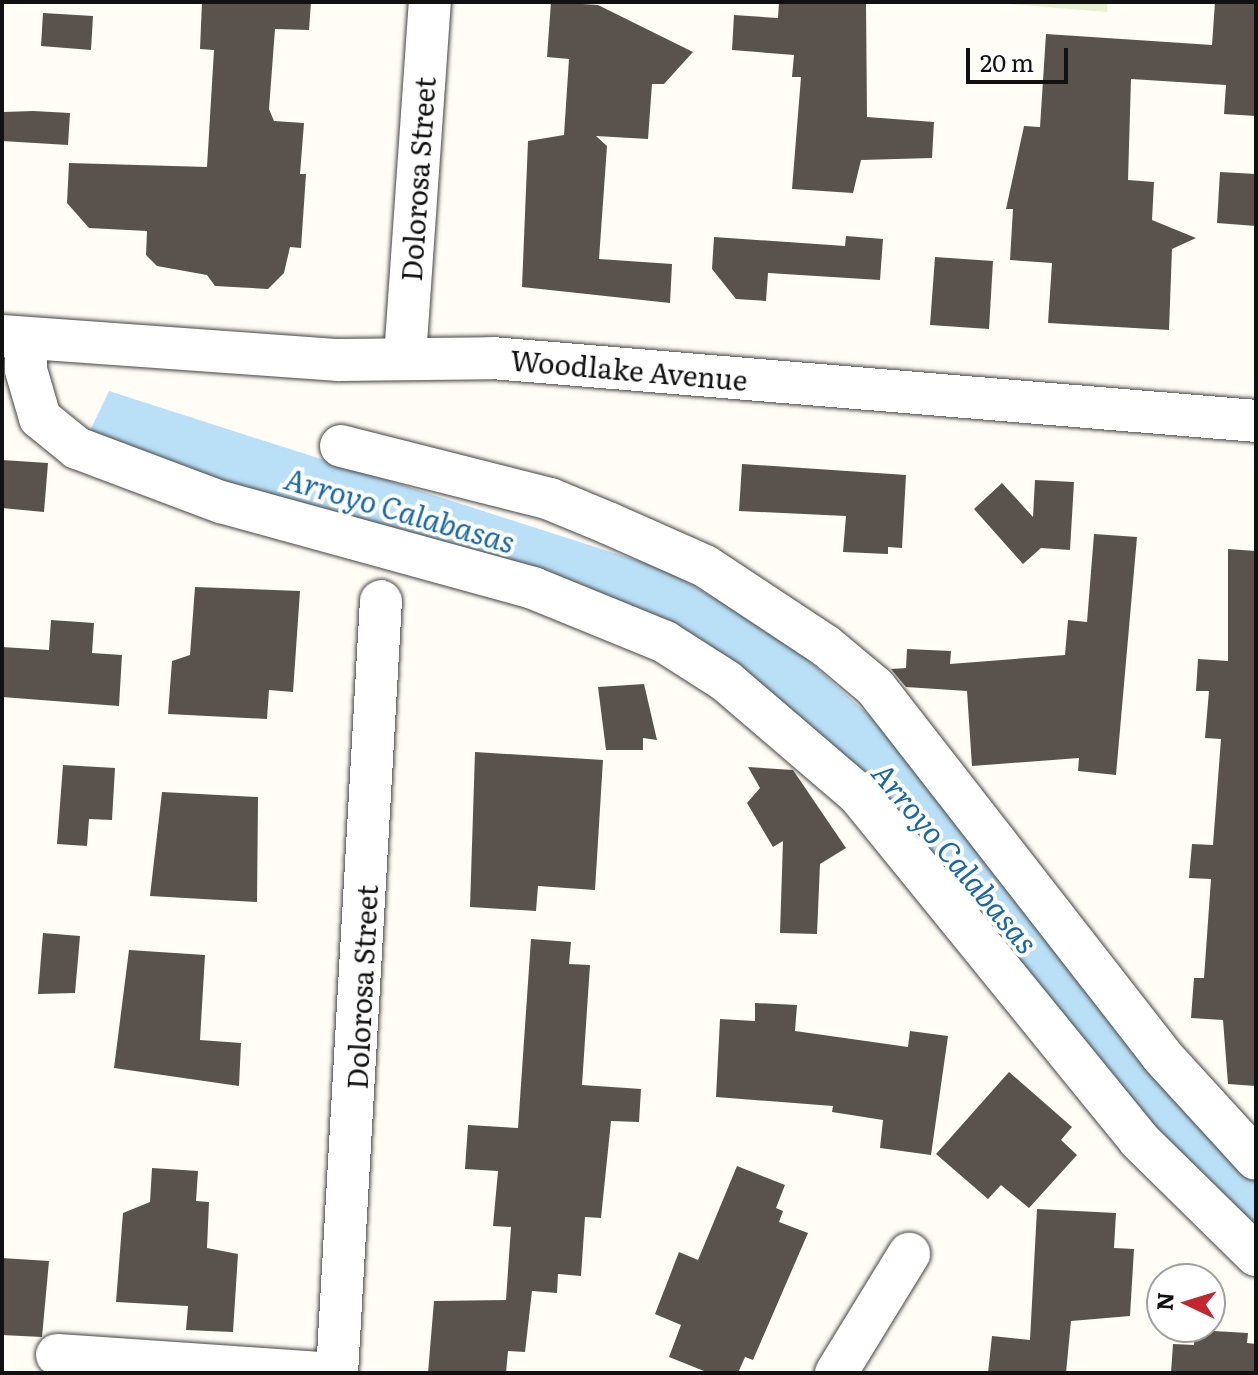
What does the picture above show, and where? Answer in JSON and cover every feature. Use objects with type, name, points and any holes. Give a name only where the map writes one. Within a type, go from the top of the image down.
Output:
[{"type":"street","name":"Dolorosa Street","points":[[405,357],[430,2]]},
{"type":"street","name":"Woodlake Avenue","points":[[14,337],[339,360],[405,357],[1256,421]]},
{"type":"street","points":[[14,337],[40,418],[77,448],[221,502],[533,588],[665,642],[726,681],[858,794],[1139,1140],[1256,1255]]},
{"type":"street","points":[[341,446],[550,499],[705,566],[826,646],[875,687],[1162,1056],[1256,1159]]},
{"type":"street","name":"Dolorosa Street","points":[[337,1373],[381,601]]},
{"type":"street","points":[[836,1373],[909,1254]]},
{"type":"street","points":[[57,1355],[321,1373]]},
{"type":"green space","points":[[986,2],[1107,2],[1107,12]]},
{"type":"water","name":"Arroyo Calabasas","points":[[109,391],[667,570],[790,644],[893,737],[1256,1176],[1256,1236],[733,670],[86,439]]},
{"type":"building","points":[[202,2],[311,2],[309,30],[275,29],[269,109],[274,121],[304,123],[300,174],[306,174],[301,248],[290,247],[284,273],[268,289],[215,286],[207,275],[157,266],[146,255],[147,231],[89,228],[67,203],[69,163],[207,167],[214,50],[200,49]]},
{"type":"building","points":[[551,2],[598,5],[693,52],[664,84],[652,84],[648,139],[596,136],[607,146],[599,259],[672,264],[670,303],[522,287],[528,141],[564,135],[569,59],[547,57]]},
{"type":"building","points":[[779,2],[866,2],[867,117],[934,122],[932,158],[861,160],[853,193],[792,189],[801,77],[792,77],[794,55],[732,50],[734,15],[778,18]]},
{"type":"building","points":[[1215,2],[1256,2],[1256,116],[1224,114],[1226,85],[1131,79],[1128,180],[1154,182],[1152,220],[1196,238],[1172,249],[1169,330],[1048,323],[1052,263],[1010,260],[1013,209],[1006,209],[1024,126],[1040,127],[1046,34],[1212,45]]},
{"type":"building","points":[[43,13],[93,16],[91,50],[41,46]]},
{"type":"building","points":[[4,112],[70,113],[68,145],[2,141]]},
{"type":"building","points":[[1220,172],[1256,174],[1256,226],[1217,223]]},
{"type":"building","points":[[846,236],[883,239],[880,280],[768,273],[766,301],[736,299],[712,269],[714,237],[845,246]]},
{"type":"building","points":[[935,257],[993,261],[989,329],[930,325]]},
{"type":"building","points":[[2,460],[48,463],[44,512],[2,508]]},
{"type":"building","points":[[742,464],[906,475],[902,548],[888,547],[888,554],[843,552],[846,516],[739,511]]},
{"type":"building","points":[[1035,480],[1074,482],[1070,550],[1041,548],[1023,564],[974,509],[1002,483],[1033,517]]},
{"type":"building","points":[[1094,534],[1137,537],[1116,775],[1078,771],[1079,758],[972,766],[967,691],[906,687],[891,669],[906,668],[907,649],[951,651],[950,664],[1065,655],[1068,620],[1087,622]]},
{"type":"building","points":[[1228,549],[1256,551],[1256,1086],[1228,1084],[1223,1020],[1191,1018],[1194,978],[1204,978],[1211,879],[1189,878],[1192,844],[1213,845],[1221,739],[1205,738],[1209,691],[1196,691],[1198,659],[1228,661]]},
{"type":"building","points":[[195,587],[300,591],[293,692],[269,690],[267,719],[168,714],[172,661],[190,655]]},
{"type":"building","points":[[51,620],[94,623],[92,653],[122,655],[119,706],[2,697],[2,647],[49,650]]},
{"type":"building","points":[[644,684],[657,740],[643,738],[643,750],[606,750],[598,687]]},
{"type":"building","points":[[475,752],[603,760],[595,890],[538,886],[536,911],[470,907]]},
{"type":"building","points":[[63,765],[115,768],[112,820],[89,819],[87,846],[57,844]]},
{"type":"building","points":[[748,767],[793,770],[846,848],[820,864],[817,934],[780,933],[783,841],[773,847],[747,803],[760,788]]},
{"type":"building","points":[[162,792],[258,797],[257,902],[150,896]]},
{"type":"building","points":[[43,933],[80,936],[75,993],[38,994]]},
{"type":"building","points":[[531,939],[571,942],[569,964],[590,965],[582,1085],[641,1089],[639,1122],[611,1121],[601,1218],[585,1217],[581,1276],[558,1274],[557,1293],[532,1291],[525,1352],[508,1351],[506,1373],[428,1373],[434,1301],[506,1300],[511,1227],[493,1226],[498,1171],[465,1169],[468,1125],[518,1128]]},
{"type":"building","points":[[129,950],[205,955],[200,1040],[241,1043],[239,1086],[114,1068]]},
{"type":"building","points":[[755,1003],[797,1005],[795,1031],[908,1047],[910,1031],[948,1036],[931,1155],[880,1148],[883,1120],[832,1112],[833,1106],[716,1097],[720,1019],[755,1021]]},
{"type":"building","points":[[1009,1072],[1072,1127],[1061,1140],[1077,1155],[1029,1208],[1001,1185],[988,1199],[936,1154]]},
{"type":"building","points":[[737,1166],[785,1185],[776,1208],[783,1211],[779,1222],[808,1233],[753,1360],[745,1357],[738,1373],[709,1373],[669,1357],[681,1325],[655,1314],[679,1252],[698,1260]]},
{"type":"building","points":[[152,1168],[198,1171],[196,1201],[209,1202],[207,1248],[238,1254],[233,1332],[186,1330],[188,1306],[116,1302],[123,1213],[150,1202]]},
{"type":"building","points":[[1037,1209],[1116,1213],[1114,1248],[1134,1249],[1130,1316],[1071,1321],[1066,1373],[988,1373],[992,1336],[1030,1340]]},
{"type":"building","points":[[2,1258],[49,1261],[42,1337],[2,1335]]},
{"type":"building","points":[[1226,1332],[1248,1333],[1247,1343],[1256,1344],[1256,1373],[1171,1373],[1173,1344],[1226,1343]]}]
